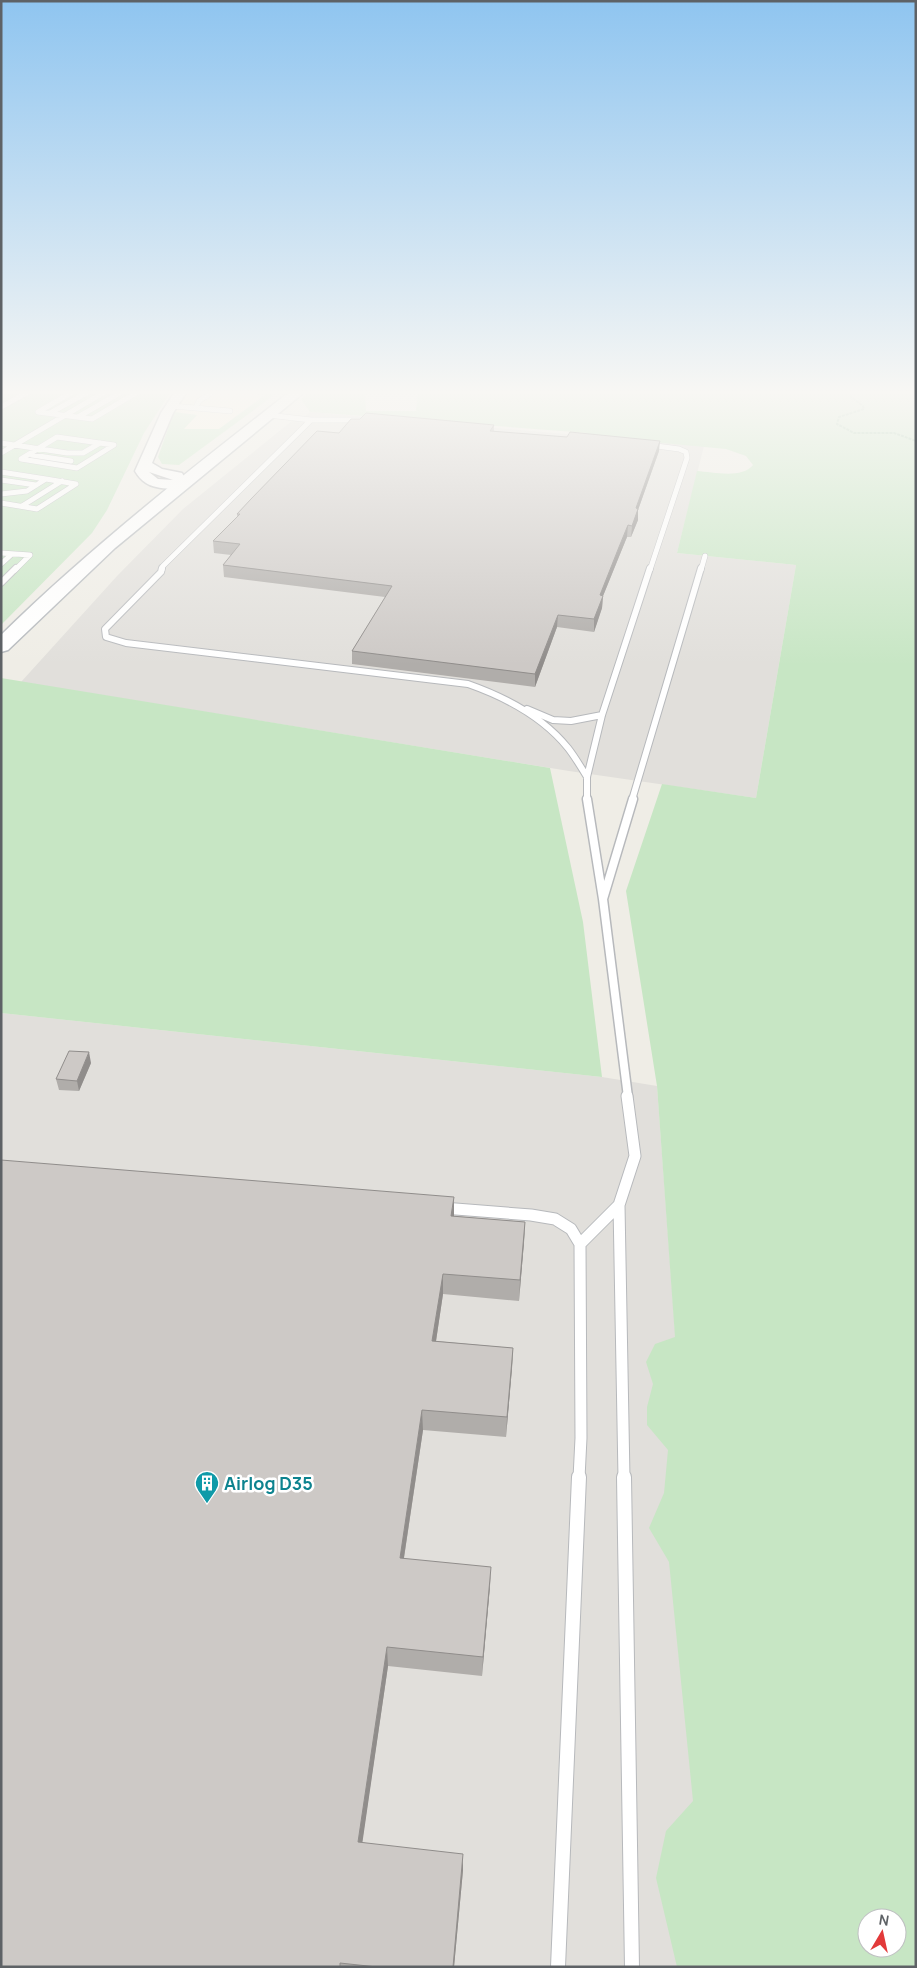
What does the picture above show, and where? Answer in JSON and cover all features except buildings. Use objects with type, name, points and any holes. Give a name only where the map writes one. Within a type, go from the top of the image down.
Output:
[{"type":"main road","points":[[1,646],[42,604],[146,511],[173,482]]},
{"type":"lane","points":[[14,482],[36,485]]},
{"type":"lane","points":[[1,494],[27,491],[41,482]]},
{"type":"lane","points":[[22,506],[61,482]]},
{"type":"lane","points":[[1,503],[38,509],[76,484],[66,482]]},
{"type":"lane","points":[[248,482],[163,566],[161,572],[105,629],[106,637],[126,642],[468,684],[488,690],[553,720],[571,721],[602,715]]},
{"type":"lane","points":[[632,1967],[619,1205],[635,1156],[603,899],[587,801],[587,777],[602,715],[679,482]]},
{"type":"lane","points":[[1,487],[12,493]]},
{"type":"lane","points":[[1,553],[30,555],[2,582]]},
{"type":"lane","points":[[1,564],[12,554]]},
{"type":"lane","points":[[603,899],[705,556]]},
{"type":"lane","points":[[515,704],[565,744],[587,777]]},
{"type":"lane","points":[[580,1244],[619,1205]]},
{"type":"lane","points":[[433,1207],[531,1215],[555,1219],[571,1229],[580,1244],[581,1438],[558,1967]]},
{"type":"shaded area","points":[[217,482],[695,482],[677,553],[796,565],[756,798],[569,771],[21,682],[118,575],[183,509]]},
{"type":"shaded area","points":[[1,1013],[602,1077],[657,1086],[722,1967],[1,1967]]},
{"type":"green space","points":[[1,482],[121,482],[107,510],[92,533],[1,625]]},
{"type":"green space","points":[[694,482],[916,482],[916,1967],[677,1967],[656,1878],[666,1831],[693,1801],[669,1562],[649,1528],[664,1493],[668,1450],[647,1425],[647,1407],[653,1384],[646,1362],[655,1344],[675,1337],[657,1086],[626,891],[662,784],[756,798],[796,565],[677,553]]},
{"type":"green space","points":[[1,678],[550,768],[583,922],[602,1077],[1,1013]]},
{"type":"place","name":"Airlog D35","points":[[207,1504]]}]
